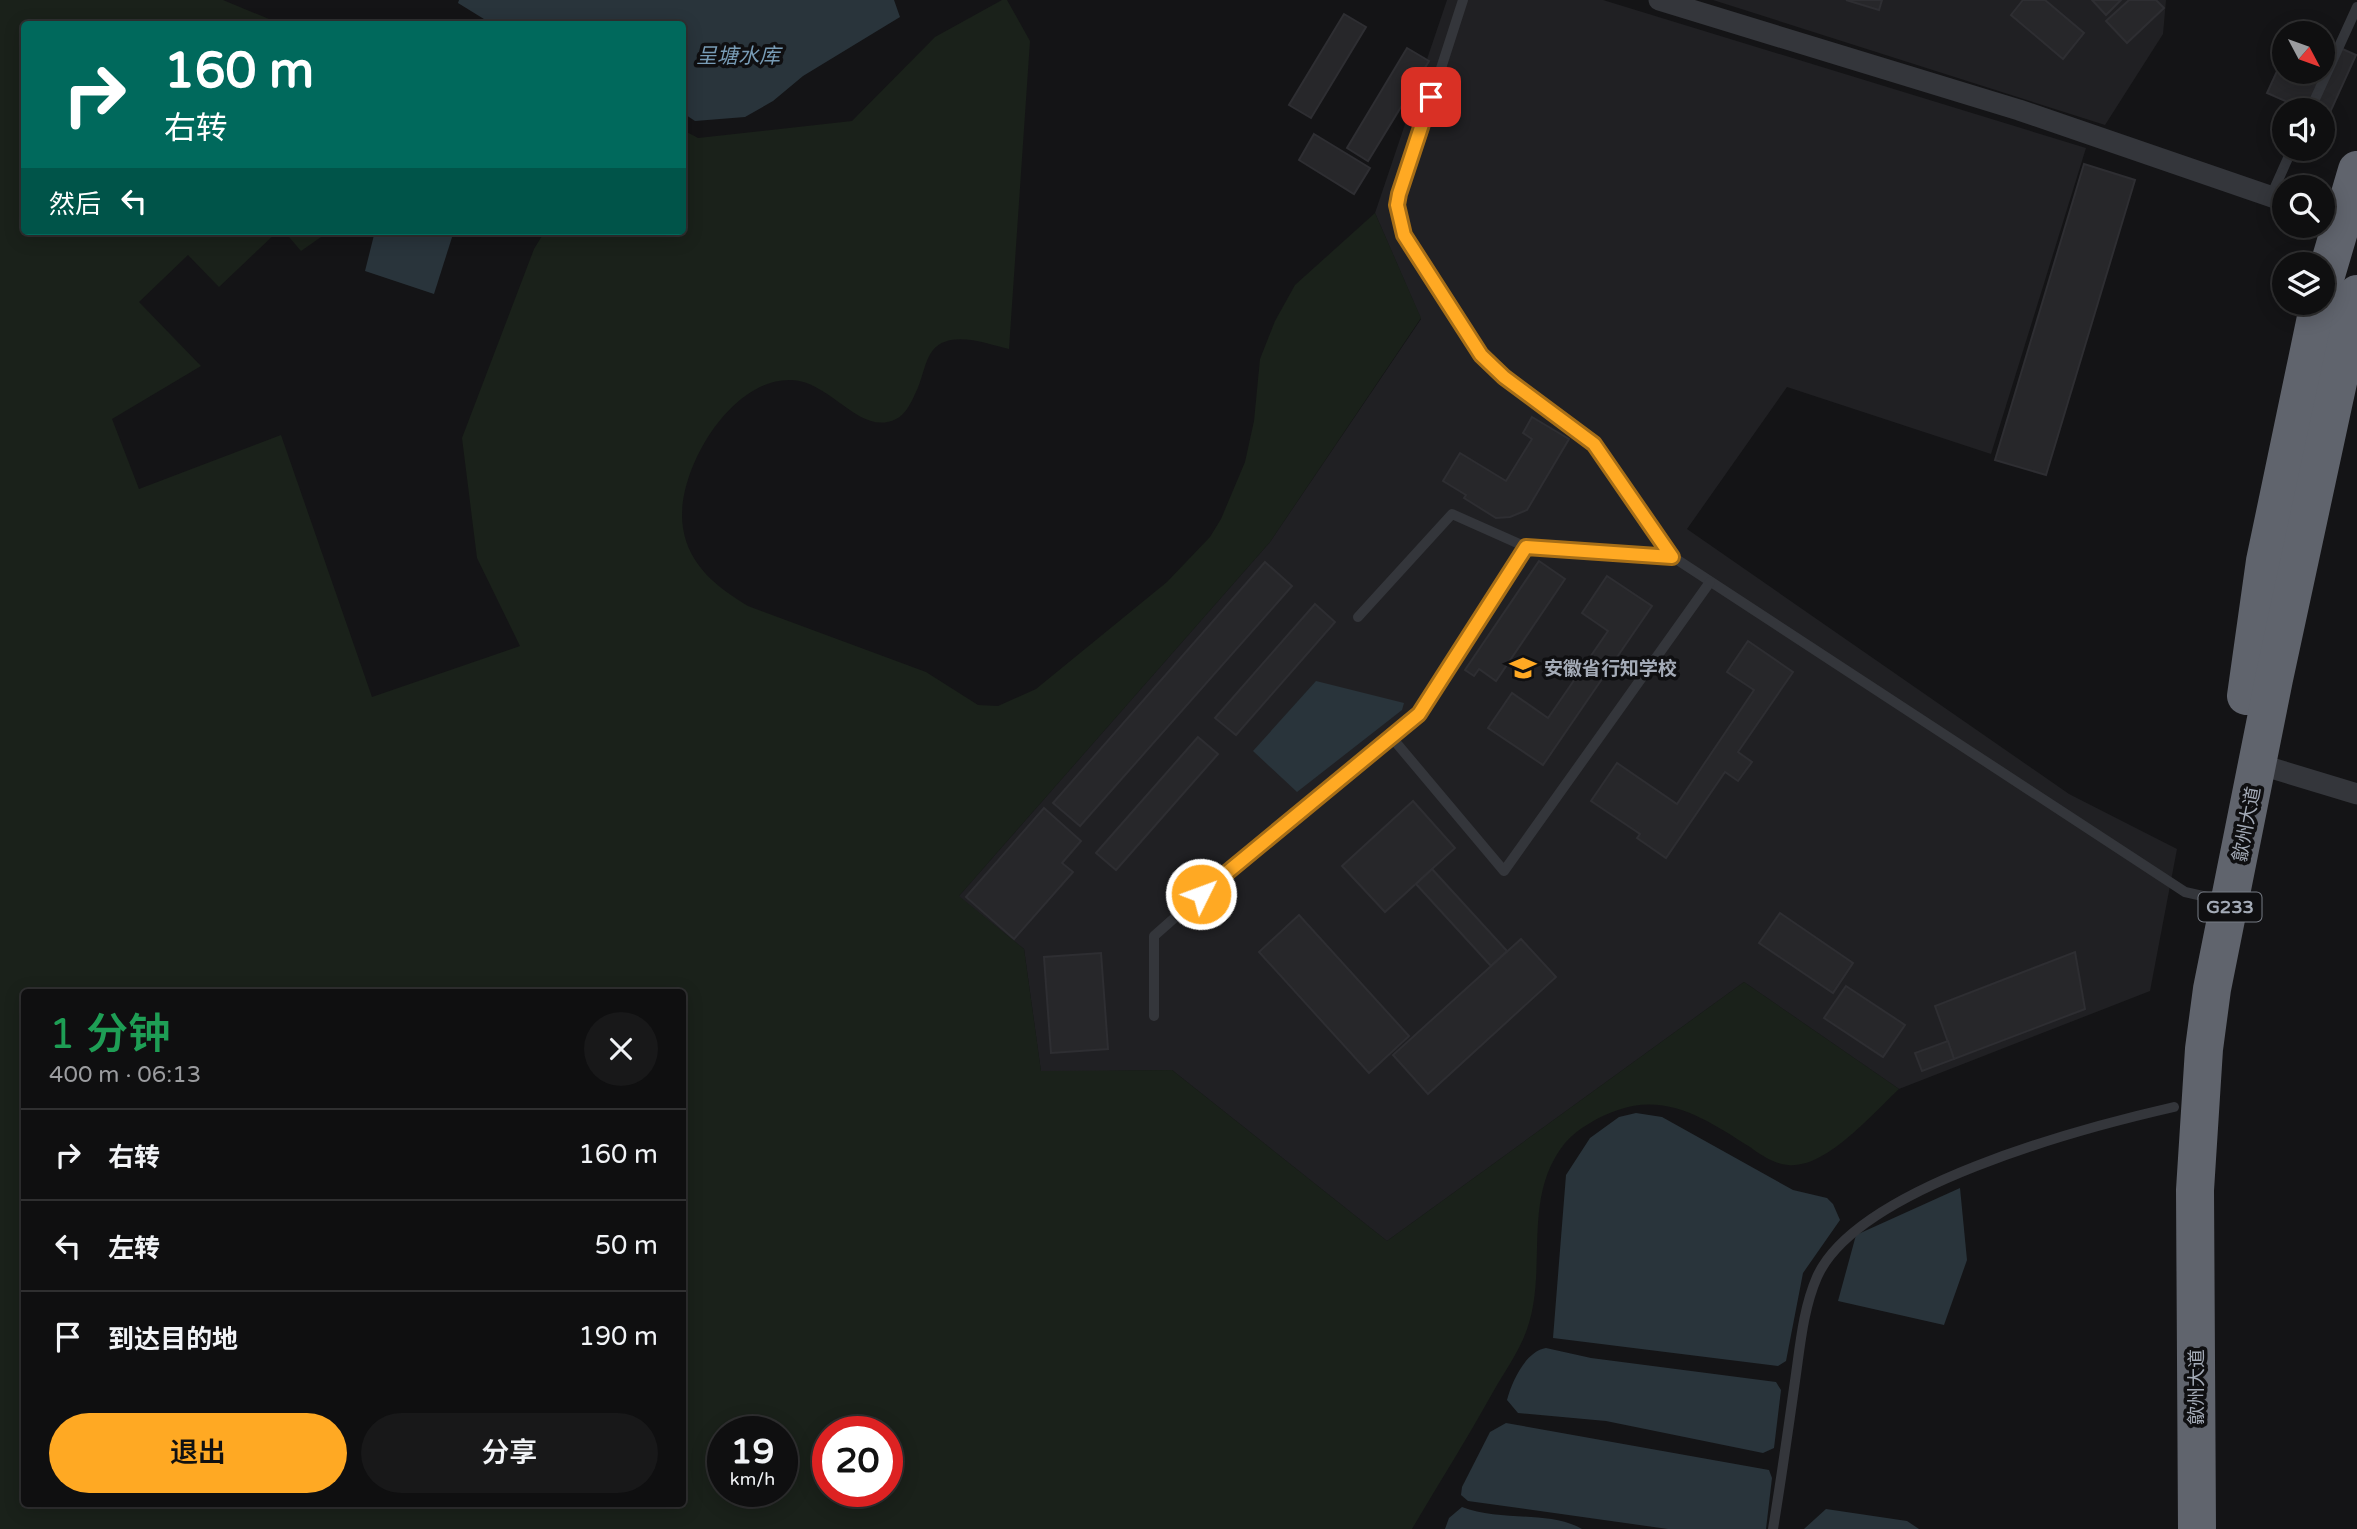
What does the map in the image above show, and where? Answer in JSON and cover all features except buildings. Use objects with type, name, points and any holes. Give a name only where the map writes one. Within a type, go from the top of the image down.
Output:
[{"type":"highway","points":[[2335,211],[2357,170]]},
{"type":"highway","name":"歙州大道","points":[[2197,1529],[2194,1191],[2198,1108],[2212,989],[2357,295]]},
{"type":"highway","name":"歙州大道","points":[[2172,1529],[2170,1190],[2174,1107],[2188,984],[2250,671],[2265,561],[2316,315]]},
{"type":"street","points":[[1659,0],[2019,110],[2272,196]]},
{"type":"street","points":[[2258,764],[2357,794]]},
{"type":"lane","points":[[1463,0],[1399,194],[1400,226],[1481,355],[1504,377],[1594,444],[1672,557],[2185,892],[2207,897]]},
{"type":"lane","points":[[2315,98],[2357,7]]},
{"type":"lane","points":[[1358,617],[1452,514],[1526,547],[1672,557]]},
{"type":"lane","points":[[1154,1016],[1154,936],[1240,860],[1393,738],[1419,714],[1526,547]]},
{"type":"lane","points":[[1393,738],[1504,871],[1710,582]]},
{"type":"lane","points":[[1773,1529],[1801,1339],[1812,1289],[1826,1261],[1848,1235],[1878,1214],[1924,1191],[2029,1147],[2088,1127],[2174,1107]]},
{"type":"shaded area","points":[[0,0],[223,0],[274,21],[21,21],[21,235],[274,235],[219,287],[188,255],[139,302],[201,366],[112,419],[139,489],[281,435],[372,697],[520,646],[477,558],[462,438],[534,249],[543,235],[686,235],[686,132],[698,138],[852,121],[935,37],[1002,0],[1007,0],[1030,41],[1009,349],[959,339],[940,344],[930,355],[907,408],[896,419],[883,423],[858,415],[820,389],[806,383],[792,380],[769,383],[748,394],[728,411],[711,433],[697,457],[683,506],[683,528],[691,554],[715,583],[748,606],[926,672],[978,705],[998,706],[1036,689],[1167,582],[1210,537],[1221,519],[1245,462],[1254,421],[1260,359],[1275,321],[1295,285],[1375,213],[1421,318],[1270,542],[959,896],[1024,949],[1041,1071],[1172,1070],[1387,1241],[1744,982],[1899,1089],[1833,1149],[1803,1164],[1788,1165],[1773,1161],[1703,1119],[1671,1107],[1636,1105],[1611,1113],[1576,1132],[1565,1143],[1551,1165],[1543,1188],[1532,1313],[1524,1337],[1412,1529],[0,1529]]},
{"type":"shaded area","name":"安徽省行知学校","points":[[1447,0],[1603,0],[2086,148],[1991,454],[1787,387],[1687,529],[2069,794],[2177,849],[2150,991],[1899,1089],[1744,982],[1387,1241],[1172,1070],[1041,1072],[1024,949],[958,897],[1270,542],[1421,319],[1375,213]]},
{"type":"shaded area","points":[[1713,0],[2166,0],[2163,34],[2105,125]]},
{"type":"shaded area","points":[[287,235],[321,235],[321,237],[301,251]]},
{"type":"water","name":"呈塘水库","points":[[459,0],[894,0],[900,17],[803,76],[773,101],[745,117],[695,121],[686,115],[686,21],[487,21],[458,3]]},
{"type":"water","points":[[374,235],[453,235],[434,294],[365,271]]},
{"type":"water","points":[[1316,681],[1404,703],[1402,710],[1297,792],[1253,751]]},
{"type":"water","points":[[1636,1113],[1662,1117],[1793,1190],[1827,1198],[1833,1204],[1840,1220],[1803,1273],[1786,1361],[1778,1366],[1553,1338],[1566,1175],[1590,1138],[1619,1117]]},
{"type":"water","points":[[1960,1188],[1967,1260],[1944,1325],[1838,1301],[1856,1235]]},
{"type":"water","points":[[1546,1348],[1591,1358],[1776,1382],[1781,1390],[1774,1448],[1763,1453],[1606,1421],[1518,1413],[1507,1400],[1512,1384],[1526,1361],[1539,1350]]},
{"type":"water","points":[[1506,1423],[1769,1470],[1772,1478],[1766,1529],[1668,1529],[1468,1501],[1461,1495],[1462,1487],[1490,1432]]},
{"type":"water","points":[[1462,1507],[1492,1514],[1555,1520],[1582,1529],[1445,1529],[1449,1518]]},
{"type":"water","points":[[1826,1509],[1907,1521],[1919,1529],[1804,1529]]},
{"type":"place","name":"安徽省行知学校","points":[[1523,668]]},
{"type":"route","points":[[1201,894],[1419,714],[1526,547],[1672,557],[1594,444],[1504,377],[1481,355],[1404,235],[1397,205],[1399,194],[1431,97]]}]
